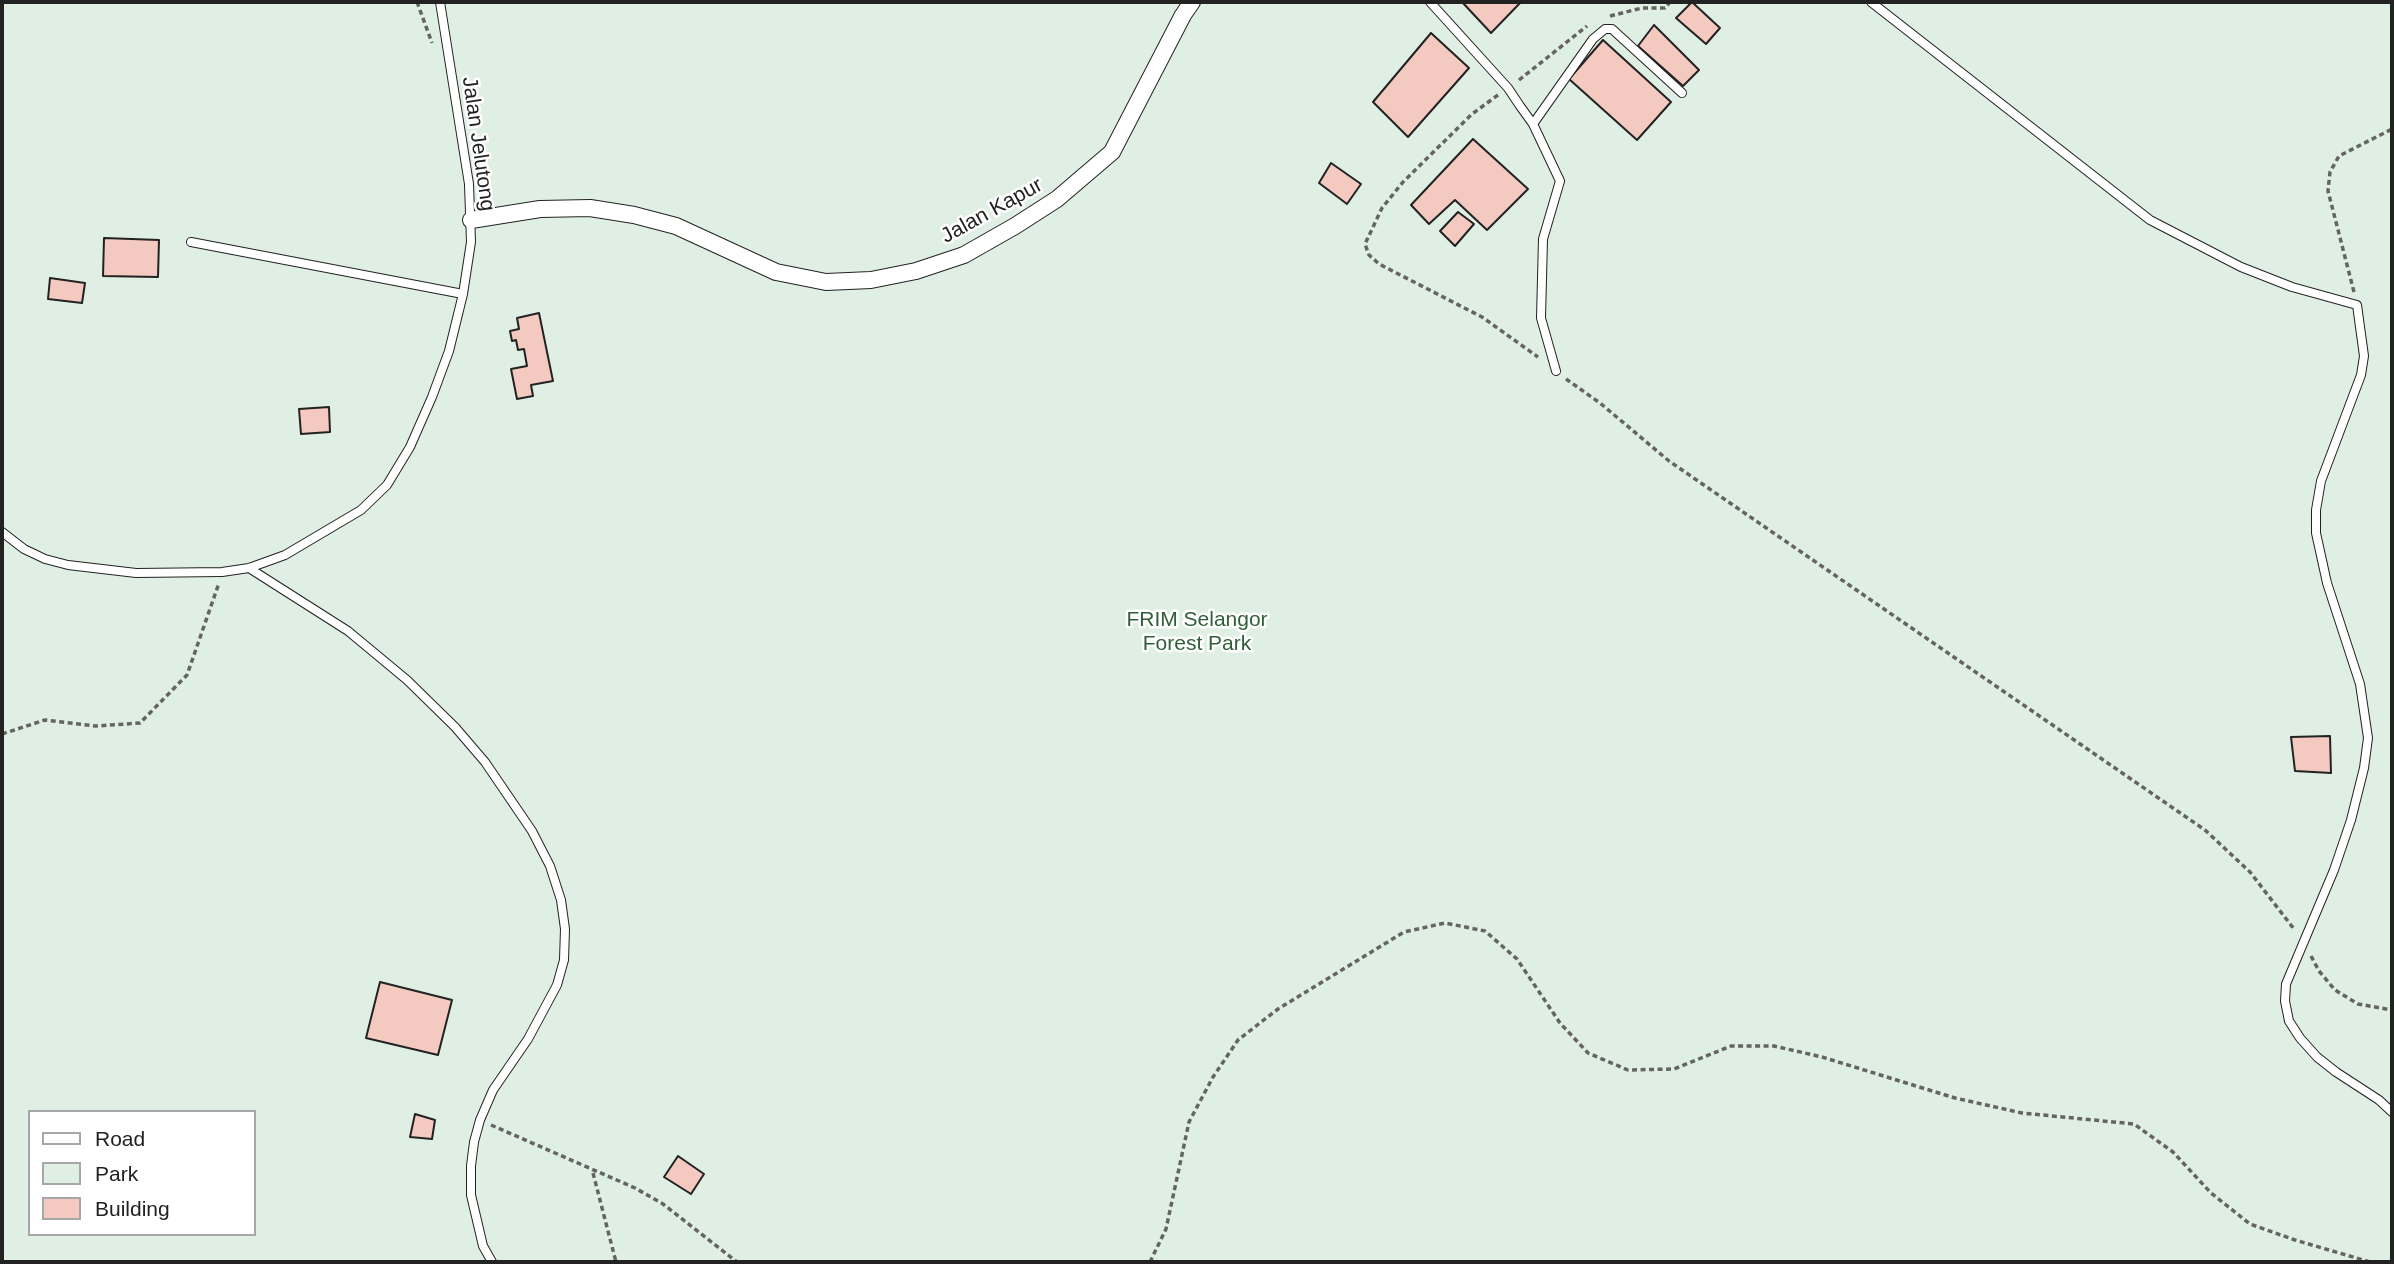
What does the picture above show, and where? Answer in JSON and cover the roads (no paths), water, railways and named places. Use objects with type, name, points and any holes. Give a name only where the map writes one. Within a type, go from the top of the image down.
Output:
[{"type":"street","name":"Jalan Kapur","points":[[471,220],[540,209],[590,208],[634,215],[676,226],[776,272],[826,282],[871,281],[916,271],[964,255],[1015,226],[1056,199],[1112,152],[1192,2]]},
{"type":"lane","name":"Jalan Jelutong","points":[[2,532],[24,549],[45,559],[68,565],[136,573],[222,572],[249,568],[285,555],[361,510],[387,485],[410,447],[449,351],[463,294],[471,242],[469,184],[440,2]]},
{"type":"lane","points":[[1430,2],[1508,88],[1534,124],[1560,181],[1543,239],[1541,318],[1556,371]]},
{"type":"lane","points":[[1871,2],[2150,220],[2241,267],[2292,287],[2357,305],[2364,356],[2361,375],[2321,481],[2316,510],[2316,533],[2327,583],[2360,684],[2368,738],[2364,768],[2351,820],[2334,870],[2286,984],[2285,1001],[2289,1021],[2317,1057],[2392,1112]]},
{"type":"lane","points":[[1534,124],[1593,39],[1605,29],[1612,29],[1682,93]]},
{"type":"lane","points":[[191,242],[463,294]]},
{"type":"lane","points":[[249,568],[348,631],[407,680],[485,762],[526,822],[550,866],[561,900],[565,929],[564,960],[557,985],[528,1040],[493,1090],[480,1120],[471,1166],[471,1195],[483,1246],[492,1262]]},
{"type":"park label","name":"FRIM Selangor Forest Park","points":[[1197,632]]}]
